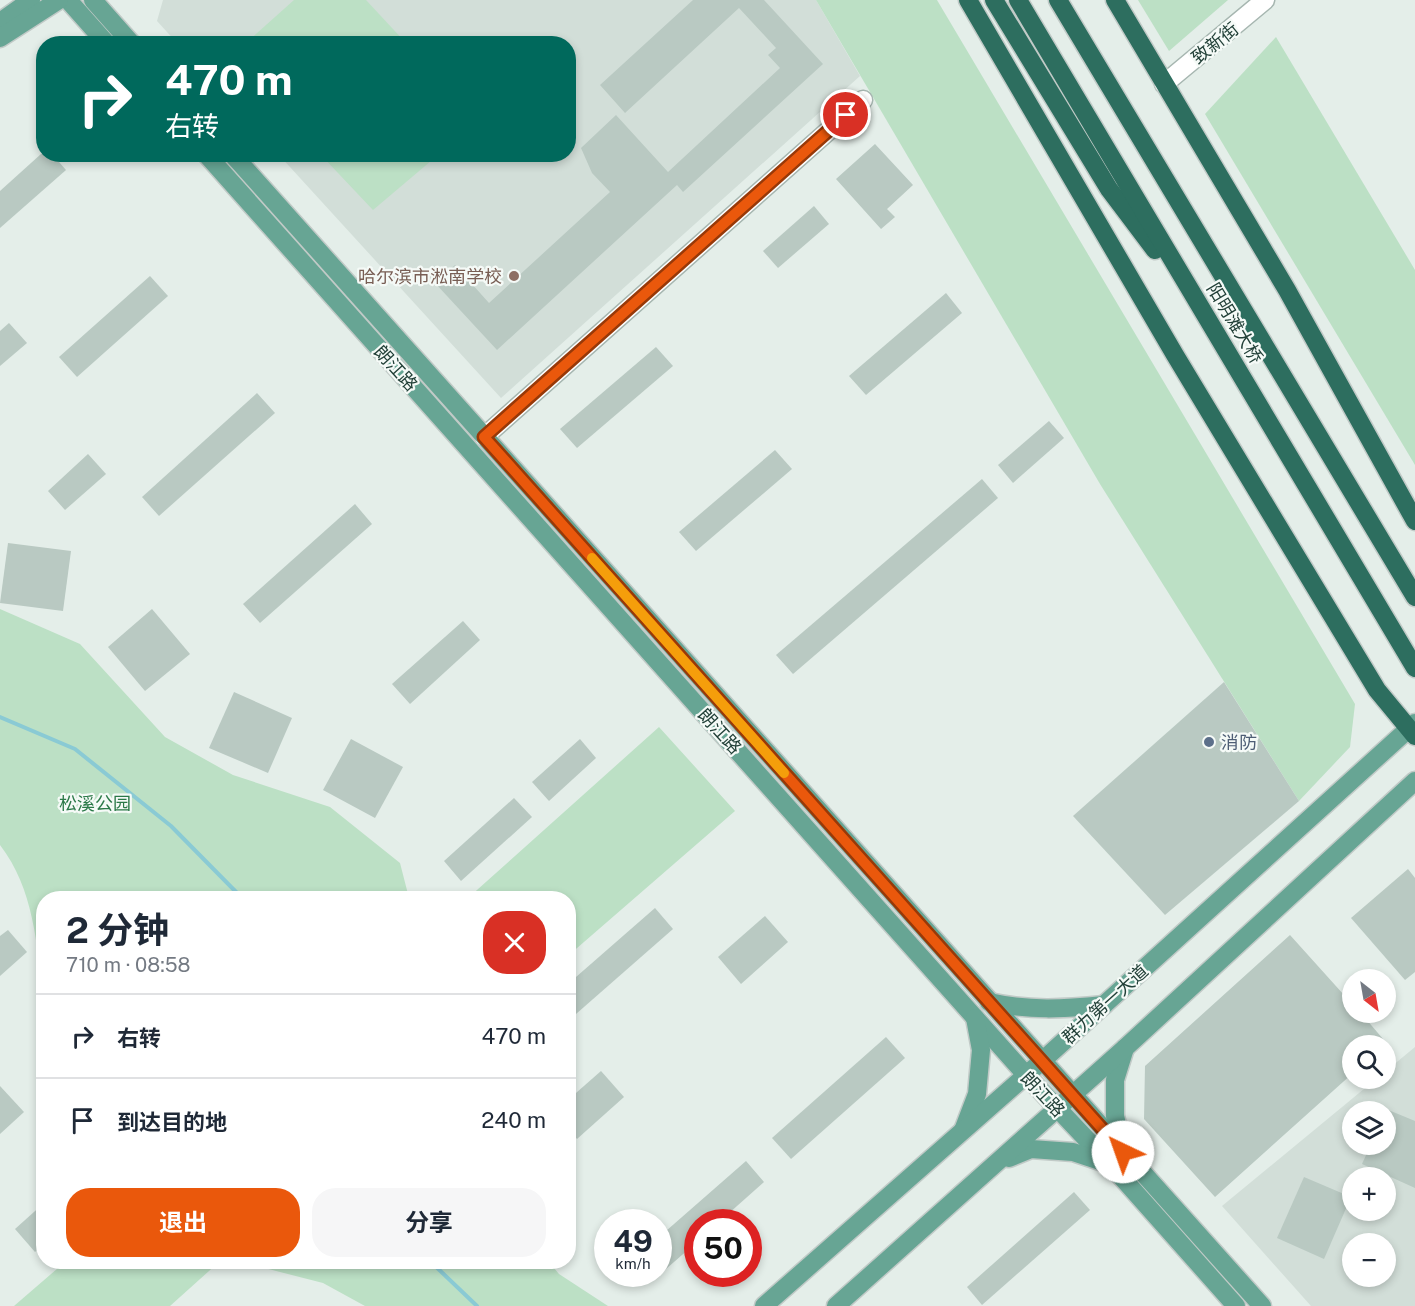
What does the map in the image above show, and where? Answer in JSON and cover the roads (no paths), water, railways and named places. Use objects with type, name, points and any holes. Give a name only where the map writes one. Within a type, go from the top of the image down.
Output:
[{"type":"highway","points":[[968,0],[1175,355],[1371,680],[1413,729]]},
{"type":"highway","points":[[994,0],[1109,189],[1216,331]]},
{"type":"highway","name":"阳明滩大桥","points":[[1018,0],[1415,668]]},
{"type":"highway","name":"阳明滩大桥","points":[[1058,0],[1415,597]]},
{"type":"highway","points":[[1072,0],[1119,105]]},
{"type":"highway","points":[[1115,0],[1287,290],[1415,521]]},
{"type":"main road","points":[[0,22],[31,0]]},
{"type":"main road","points":[[0,38],[60,0]]},
{"type":"main road","points":[[68,0],[100,36]]},
{"type":"main road","points":[[93,0],[125,36]]},
{"type":"main road","name":"朗江路","points":[[213,162],[1026,1075],[1110,1164],[1236,1306]]},
{"type":"main road","name":"朗江路","points":[[239,162],[1262,1306]]},
{"type":"main road","name":"群力第一大道","points":[[764,1306],[962,1133],[1413,729]]},
{"type":"main road","points":[[836,1306],[1125,1048],[1415,781]]},
{"type":"main road","points":[[989,1002],[1018,1008],[1072,1008],[1104,1005]]},
{"type":"main road","points":[[962,1133],[978,1083],[981,1050],[975,1016]]},
{"type":"main road","points":[[1123,1152],[1115,1116],[1115,1080],[1125,1048]]},
{"type":"main road","points":[[996,1163],[1031,1149],[1073,1152],[1110,1164]]},
{"type":"street","name":"致新街","points":[[1162,81],[1254,0]]},
{"type":"street","name":"致新街","points":[[1162,81],[1265,0]]},
{"type":"street","points":[[484,437],[863,100]]},
{"type":"waterway","points":[[0,717],[75,749],[171,826],[235,891]]},
{"type":"waterway","points":[[438,1269],[477,1306]]},
{"type":"place","name":"哈尔滨市淞南学校","points":[[514,276]]},
{"type":"place","name":"消防","points":[[1209,742]]},
{"type":"park label","name":"松溪公园","points":[[95,803]]}]
